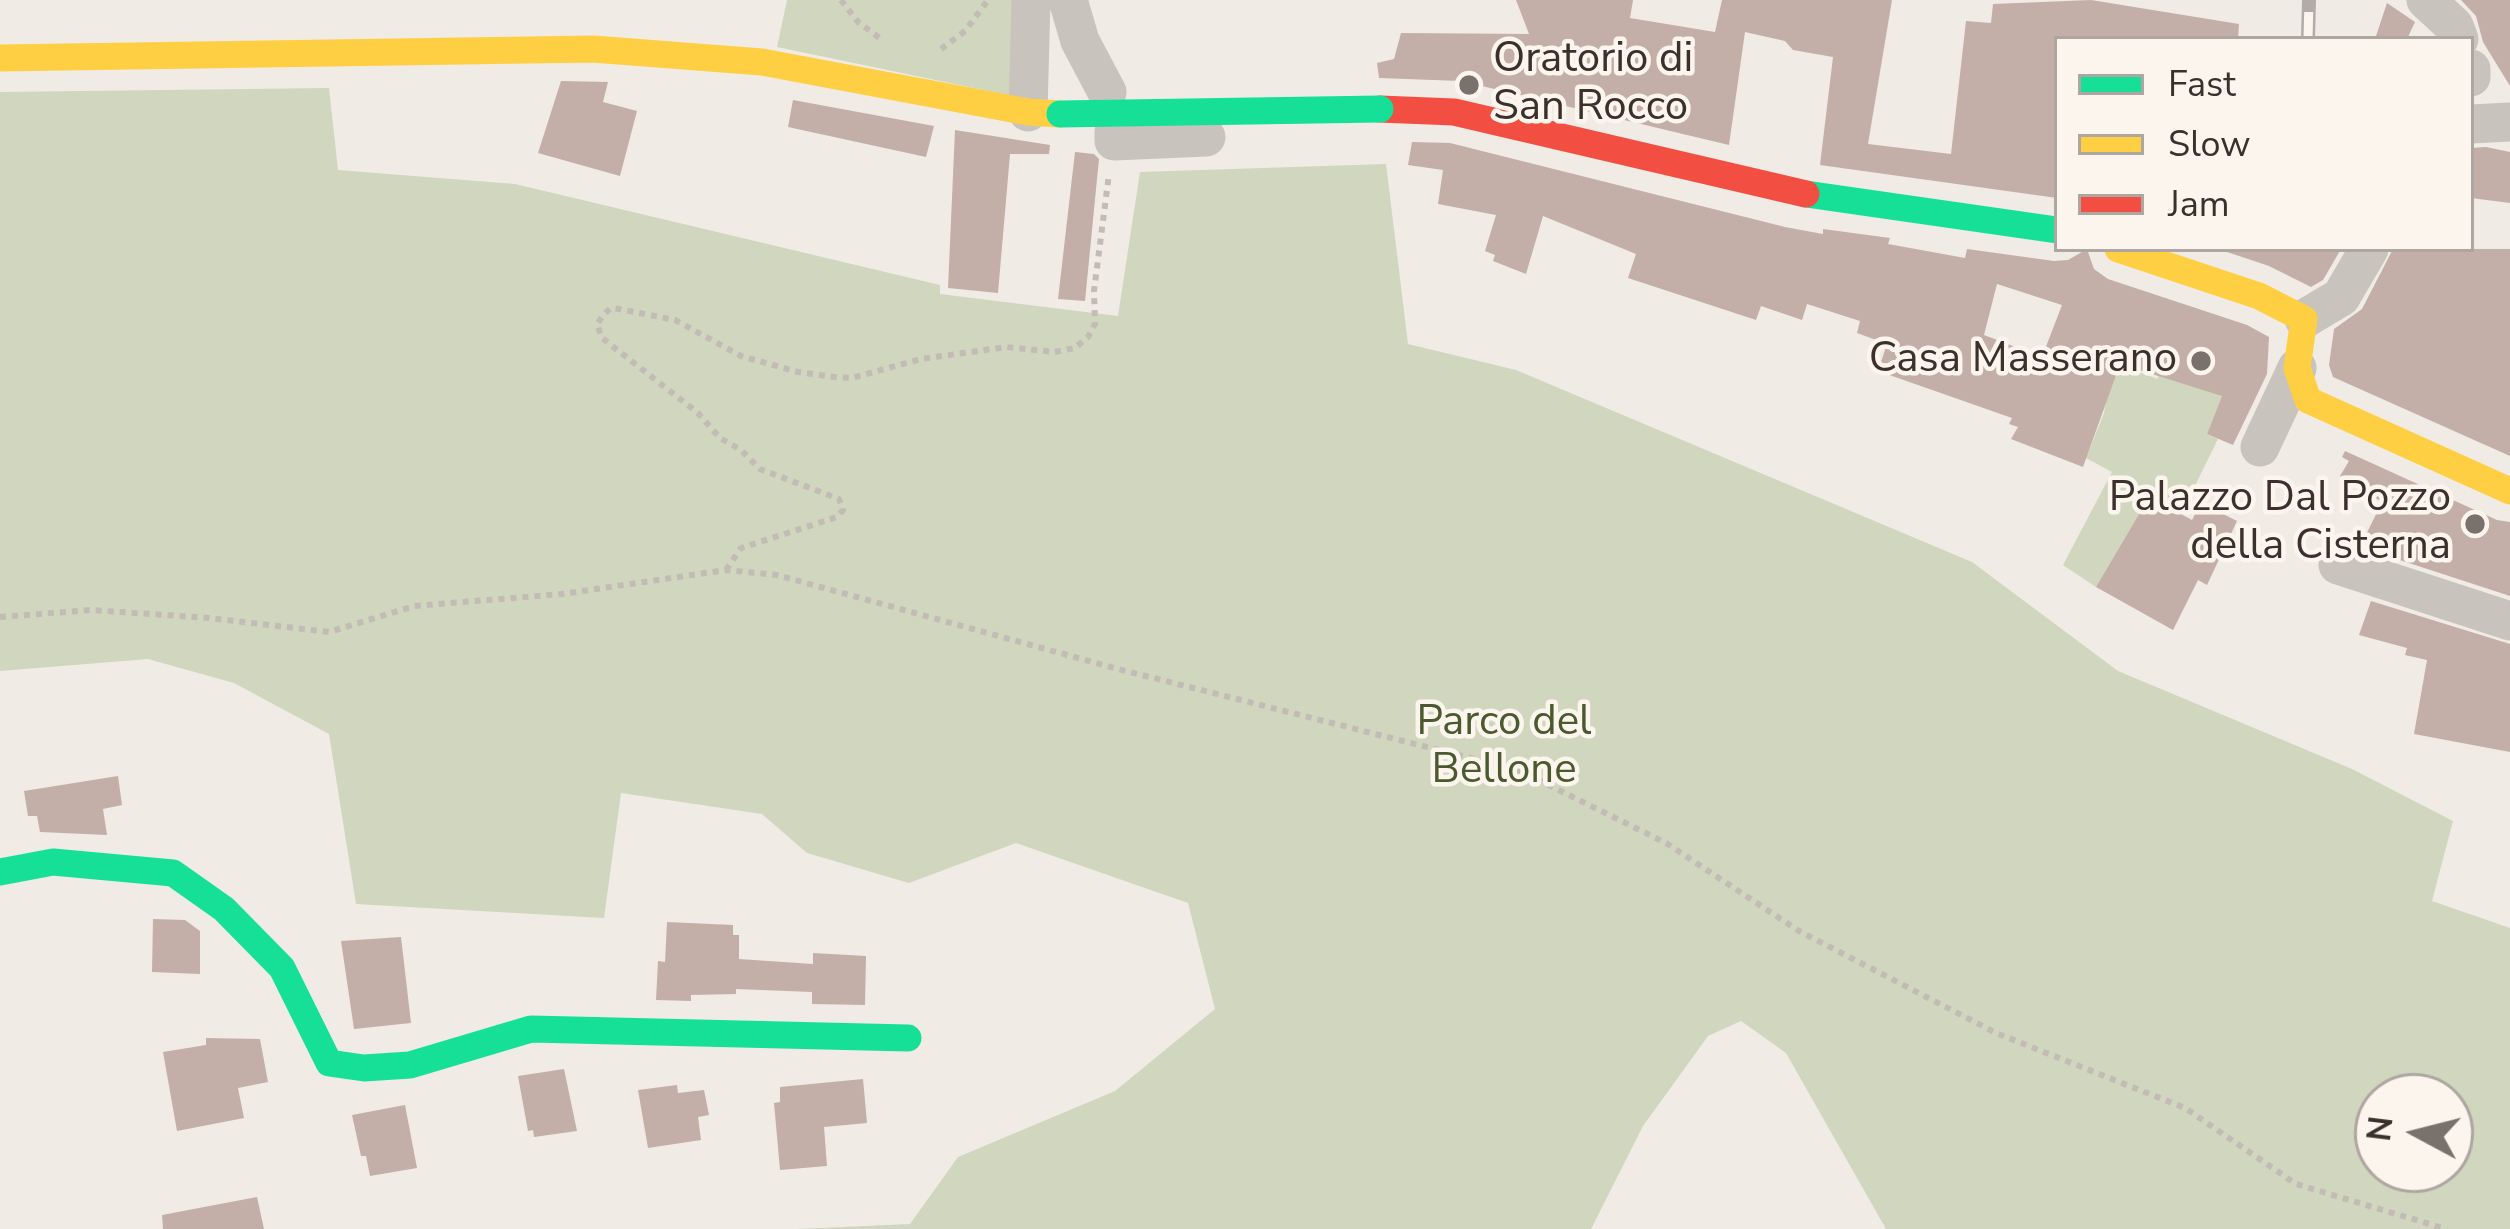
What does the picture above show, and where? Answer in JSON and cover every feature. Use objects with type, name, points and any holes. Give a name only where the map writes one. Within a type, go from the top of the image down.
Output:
[{"type":"street","points":[[1031,0],[1044,113]]},
{"type":"street","points":[[1068,0],[1080,41],[1107,92]]},
{"type":"street","points":[[2426,0],[2454,26],[2458,36]]},
{"type":"street","points":[[0,58],[593,49],[762,62],[1044,113],[1454,112],[1789,192],[2054,230]]},
{"type":"street","points":[[1114,137],[1419,128],[1454,112]]},
{"type":"street","points":[[2474,124],[2510,122]]},
{"type":"street","points":[[2127,252],[2259,296],[2304,319]]},
{"type":"street","points":[[2304,319],[2341,297],[2366,252]]},
{"type":"street","points":[[2260,448],[2297,368],[2304,319]]},
{"type":"street","points":[[2297,368],[2308,400],[2510,491]]},
{"type":"street","points":[[2338,566],[2510,616]]},
{"type":"street","points":[[0,872],[53,862],[173,873],[224,909],[282,968],[329,1063],[364,1068],[410,1065],[531,1030],[908,1038]]},
{"type":"path","points":[[842,0],[858,22],[885,42]]},
{"type":"path","points":[[928,48],[945,49],[988,0]]},
{"type":"path","points":[[726,570],[741,548],[837,517],[843,510],[839,499],[760,469],[720,438],[698,413],[602,338],[597,324],[604,314],[611,308],[675,320],[741,356],[834,377],[852,378],[921,359],[1006,347],[1055,352],[1075,348],[1095,324],[1094,291],[1114,137]]},
{"type":"path","points":[[0,617],[91,610],[328,632],[414,605],[562,594],[726,570],[777,574],[1118,670],[1518,770],[1666,843],[1799,932],[1996,1033],[2185,1108],[2296,1184],[2446,1229]]},
{"type":"green space","points":[[787,0],[1016,0],[1012,96],[777,47]]},
{"type":"green space","name":"Parco del Bellone","points":[[329,88],[338,170],[515,184],[940,285],[940,294],[1118,316],[1140,172],[1386,164],[1408,344],[1516,370],[1972,562],[2118,671],[2352,769],[2453,821],[2432,901],[2510,928],[2510,1229],[1886,1229],[1786,1053],[1741,1021],[1708,1036],[1643,1126],[1591,1229],[797,1229],[910,1224],[958,1157],[1115,1091],[1215,1009],[1188,903],[1016,843],[909,883],[807,853],[762,814],[621,793],[604,918],[356,904],[329,734],[234,683],[148,659],[0,671],[0,92]]},
{"type":"green space","points":[[2120,364],[2157,379],[2162,370],[2223,394],[2207,434],[2218,439],[2181,514],[2149,497],[2096,587],[2063,565],[2112,472],[2086,458],[2104,413],[2111,375],[2115,376]]},
{"type":"building","points":[[1516,0],[1633,0],[1630,18],[1715,32],[1722,0],[1892,0],[1868,144],[1951,154],[1966,21],[1991,23],[1993,4],[2091,0],[2239,24],[2238,36],[2054,36],[2054,198],[1820,165],[1833,57],[1793,50],[1785,41],[1745,32],[1729,145],[1461,81],[1379,78],[1377,63],[1394,59],[1401,33],[1529,34]]},
{"type":"building","points":[[2461,0],[2510,0],[2510,86],[2483,42],[2476,16]]},
{"type":"building","points":[[2387,3],[2415,22],[2408,36],[2376,36]]},
{"type":"building","points":[[561,81],[608,82],[603,102],[637,111],[620,176],[538,153]]},
{"type":"building","points":[[793,100],[934,126],[926,157],[788,127]]},
{"type":"building","points":[[955,130],[1050,145],[1049,154],[1010,154],[998,293],[948,288]]},
{"type":"building","points":[[1412,142],[1450,143],[1785,227],[1890,238],[1888,244],[1965,258],[1967,249],[2054,261],[2088,252],[2094,269],[2108,279],[2247,325],[2269,337],[2267,374],[2233,445],[2207,434],[2222,396],[2120,364],[2083,467],[2011,439],[2018,427],[2009,424],[2012,418],[1878,371],[1887,344],[1857,333],[1860,321],[1807,304],[1802,320],[1761,306],[1756,320],[1628,278],[1636,254],[1543,216],[1526,274],[1493,261],[1495,255],[1485,251],[1496,215],[1438,204],[1443,170],[1408,165]],"holes":[[[1997,284],[2062,305],[2042,357],[1984,335]]]},
{"type":"building","points":[[2474,148],[2510,152],[2510,203],[2474,198]]},
{"type":"building","points":[[1075,152],[1099,159],[1085,301],[1058,299]]},
{"type":"building","points":[[2510,249],[2510,456],[2333,377],[2329,365],[2334,329],[2362,309],[2391,252]]},
{"type":"building","points":[[2227,252],[2339,252],[2323,280],[2311,287]]},
{"type":"building","points":[[2345,451],[2510,522],[2510,596],[2360,547],[2382,502],[2340,476],[2349,461],[2342,457]]},
{"type":"building","points":[[2149,497],[2192,520],[2201,503],[2237,521],[2207,585],[2198,580],[2173,630],[2096,587]]},
{"type":"building","points":[[2371,601],[2510,644],[2510,752],[2414,734],[2427,660],[2405,655],[2407,648],[2359,635]]},
{"type":"building","points":[[118,776],[122,805],[103,809],[107,835],[40,832],[37,816],[28,816],[24,791]]},
{"type":"building","points":[[153,919],[185,920],[200,931],[200,974],[152,972]]},
{"type":"building","points":[[667,922],[733,925],[733,935],[739,935],[739,959],[813,964],[813,953],[866,956],[865,1005],[812,1004],[812,992],[736,989],[736,994],[691,995],[691,1001],[656,1000],[658,961],[665,962]]},
{"type":"building","points":[[401,937],[411,1023],[354,1029],[341,941]]},
{"type":"building","points":[[206,1038],[260,1039],[268,1082],[238,1088],[244,1118],[177,1131],[163,1052],[206,1045]]},
{"type":"building","points":[[564,1069],[577,1131],[534,1137],[533,1130],[528,1131],[518,1076]]},
{"type":"building","points":[[863,1079],[867,1123],[824,1127],[827,1166],[780,1170],[774,1103],[780,1102],[780,1087]]},
{"type":"building","points":[[677,1085],[678,1093],[704,1090],[709,1115],[698,1117],[701,1140],[648,1148],[638,1090]]},
{"type":"building","points":[[405,1105],[417,1168],[370,1176],[352,1115]]},
{"type":"building","points":[[257,1197],[264,1229],[163,1229],[162,1215]]},
{"type":"railway","points":[[2308,36],[2309,0]]},
{"type":"traffic: fast","points":[[1060,114],[1380,109]]},
{"type":"traffic: fast","points":[[1806,194],[2054,230]]},
{"type":"traffic: fast","points":[[0,872],[53,862],[173,873],[224,909],[282,968],[329,1063],[364,1068],[410,1065],[531,1029],[908,1038]]},
{"type":"traffic: slow","points":[[0,58],[593,49],[762,62],[1060,114]]},
{"type":"traffic: slow","points":[[2127,252],[2259,296],[2304,319],[2297,368],[2308,400],[2510,491]]},
{"type":"traffic: jam","points":[[1380,109],[1454,112],[1806,194]]},
{"type":"place","name":"Oratorio di San Rocco","points":[[1469,85]]},
{"type":"place","name":"Casa Masserano","points":[[2201,361]]},
{"type":"place","name":"Palazzo Dal Pozzo della Cisterna","points":[[2475,524]]}]
